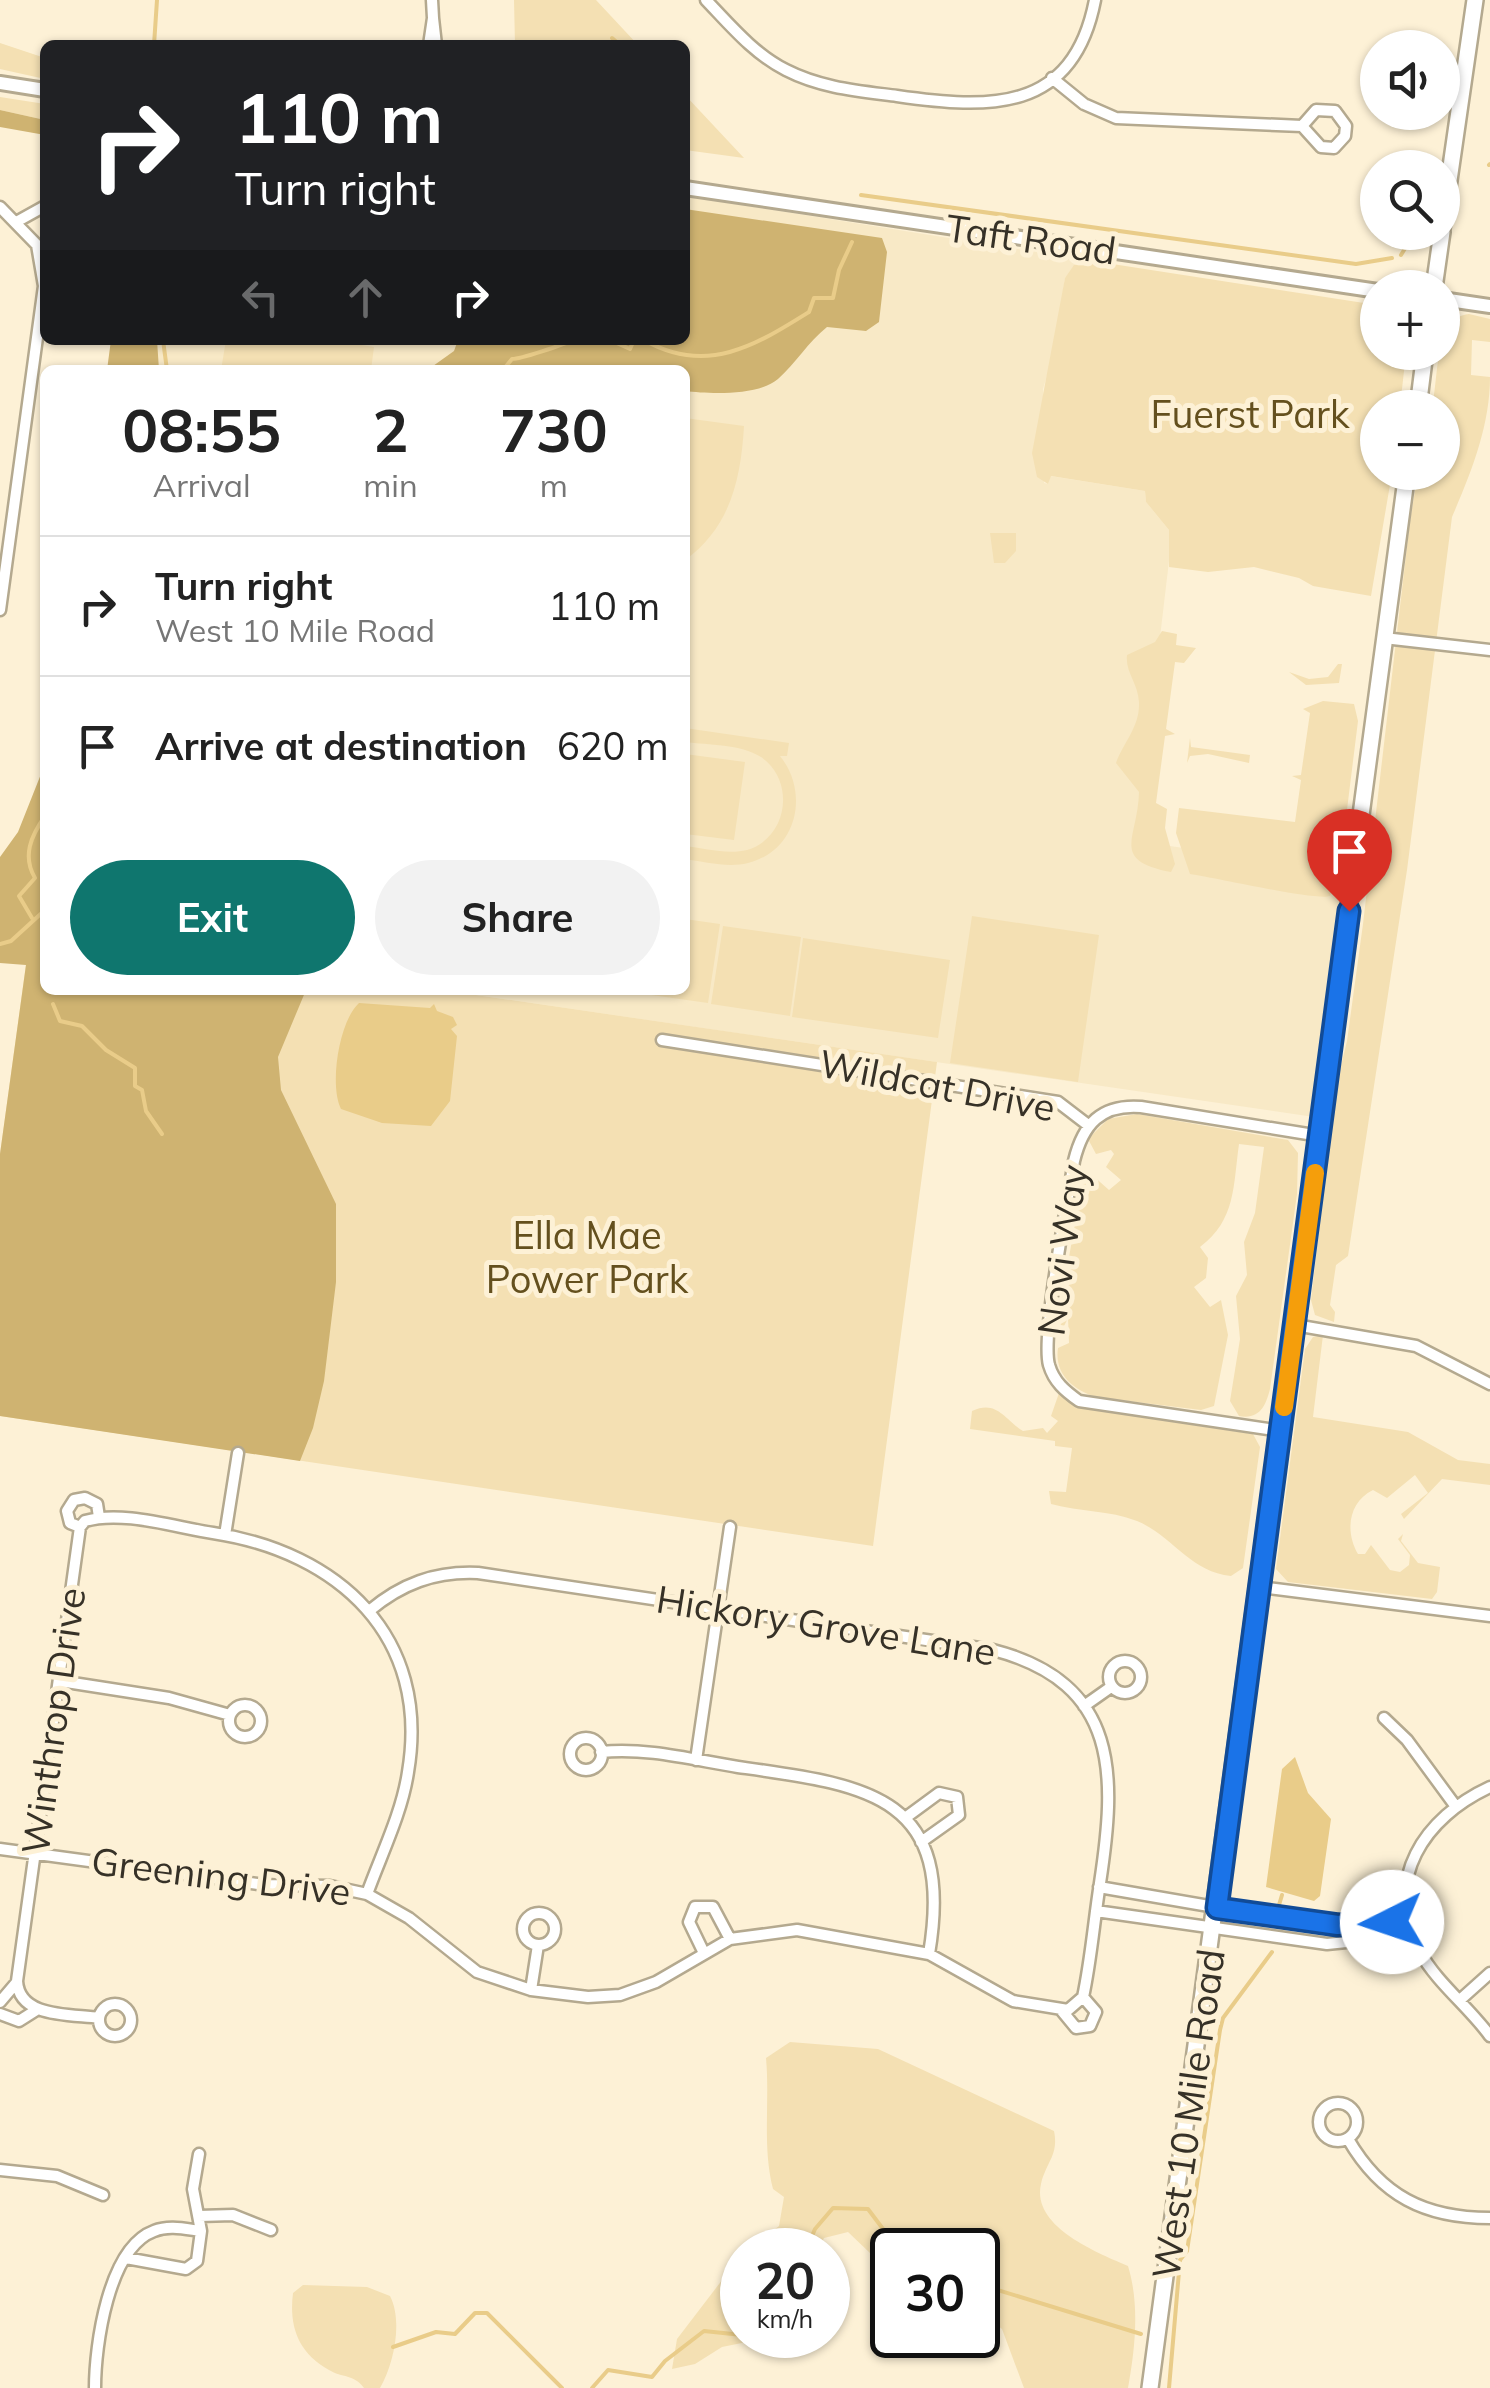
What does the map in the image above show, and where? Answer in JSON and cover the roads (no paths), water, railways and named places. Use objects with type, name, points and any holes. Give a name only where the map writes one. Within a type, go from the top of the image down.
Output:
[{"type":"main road","points":[[1454,150],[1475,0]]},
{"type":"main road","name":"West 10 Mile Road","points":[[1150,2388],[1405,490]]},
{"type":"street","points":[[432,0],[432,40]]},
{"type":"street","points":[[706,0],[770,61],[824,85],[982,106],[1017,98],[1052,78],[1080,43],[1095,0]]},
{"type":"street","points":[[1052,78],[1077,100],[1116,118],[1162,124],[1302,126],[1321,147],[1334,148],[1346,136],[1346,126],[1335,111],[1316,110],[1302,126]]},
{"type":"street","points":[[0,83],[40,89]]},
{"type":"street","name":"Taft Road","points":[[690,189],[1360,288]]},
{"type":"street","points":[[0,207],[40,241]]},
{"type":"street","points":[[18,221],[40,209]]},
{"type":"street","points":[[1460,302],[1490,306]]},
{"type":"street","points":[[0,610],[40,315]]},
{"type":"street","points":[[1384,638],[1490,650]]},
{"type":"street","name":"Wildcat Drive","points":[[662,1040],[1058,1102],[1088,1125],[1098,1114],[1125,1106],[1320,1136]]},
{"type":"street","name":"Novi Way","points":[[1088,1125],[1074,1161],[1050,1333],[1048,1362],[1058,1384],[1090,1404],[1281,1430]]},
{"type":"street","points":[[1294,1325],[1416,1346],[1490,1384]]},
{"type":"street","points":[[225,1535],[238,1453]]},
{"type":"street","points":[[99,1517],[97,1504],[85,1498],[74,1500],[66,1511],[70,1523],[82,1524],[99,1517],[225,1535],[288,1551],[329,1573],[369,1611],[399,1664],[411,1734],[406,1786],[366,1894]]},
{"type":"street","name":"Winthrop Drive","points":[[38,2009],[22,2001],[17,1982],[82,1524]]},
{"type":"street","points":[[696,1760],[730,1527]]},
{"type":"street","name":"Hickory Grove Lane","points":[[369,1611],[413,1582],[468,1572],[1010,1654],[1055,1678],[1084,1706],[1104,1748],[1110,1773],[1111,1808],[1083,1997],[1096,2012],[1090,2026],[1076,2028],[1068,2009]]},
{"type":"street","points":[[1260,1588],[1490,1616]]},
{"type":"street","points":[[60,1681],[169,1698],[230,1716]]},
{"type":"street","points":[[1084,1706],[1111,1686]]},
{"type":"street","points":[[1384,1718],[1407,1740],[1454,1804]]},
{"type":"street","points":[[601,1752],[696,1760],[842,1782],[878,1797],[904,1818],[930,1859],[937,1895],[929,1954]]},
{"type":"street","points":[[1490,1787],[1454,1804],[1429,1830],[1412,1864],[1409,1926],[1432,1970],[1490,2036]]},
{"type":"street","points":[[904,1818],[939,1793],[957,1797],[959,1815],[922,1842]]},
{"type":"street","name":"Greening Drive","points":[[0,1849],[265,1885],[330,1886],[366,1894],[409,1918],[476,1972],[531,1990],[588,1997],[620,1995],[656,1982],[703,1950],[730,1938],[797,1930],[929,1954],[997,1994],[1068,2009]]},
{"type":"street","points":[[1099,1888],[1290,1920],[1409,1926]]},
{"type":"street","points":[[1153,1920],[1156,1897]]},
{"type":"street","points":[[703,1950],[689,1922],[695,1907],[714,1907],[730,1938]]},
{"type":"street","points":[[1096,1911],[1327,1944],[1396,1937],[1409,1926]]},
{"type":"street","points":[[1288,1939],[1290,1920]]},
{"type":"street","points":[[531,1990],[538,1945]]},
{"type":"street","points":[[1461,1999],[1490,1972]]},
{"type":"street","points":[[0,2002],[17,1982]]},
{"type":"street","points":[[1068,2009],[1083,1997]]},
{"type":"street","points":[[0,2015],[19,2021],[38,2009],[99,2018]]},
{"type":"street","points":[[1348,2139],[1374,2176],[1402,2201],[1438,2214],[1490,2218]]},
{"type":"street","points":[[126,2258],[190,2267],[200,2256],[201,2231],[193,2188],[198,2154]]},
{"type":"street","points":[[0,2170],[57,2176],[102,2195]]},
{"type":"street","points":[[199,2216],[233,2215],[271,2230]]},
{"type":"street","points":[[95,2388],[100,2330],[126,2258],[138,2240],[154,2231],[201,2231]]},
{"type":"waterway","points":[[154,40],[157,0]]},
{"type":"waterway","points":[[861,195],[1356,264],[1392,258]]},
{"type":"waterway","points":[[656,345],[689,355],[710,356],[770,335],[809,312],[814,298],[833,298],[839,270],[852,242]]},
{"type":"waterway","points":[[1401,255],[1404,250]]},
{"type":"waterway","points":[[164,345],[166,365]]},
{"type":"waterway","points":[[507,365],[512,359],[558,345]]},
{"type":"waterway","points":[[621,345],[630,349],[632,345]]},
{"type":"waterway","points":[[32,918],[19,896],[35,878],[29,862],[30,846],[40,824]]},
{"type":"waterway","points":[[0,944],[11,941],[40,915]]},
{"type":"waterway","points":[[53,1004],[60,1021],[82,1026],[106,1050],[135,1068],[135,1086],[142,1090],[146,1111],[162,1134]]},
{"type":"waterway","points":[[1279,1905],[1282,1895]]},
{"type":"waterway","points":[[1169,2388],[1180,2260],[1187,2251],[1220,2030],[1223,2018],[1272,1952]]},
{"type":"waterway","points":[[816,2228],[833,2208],[868,2209],[882,2228]]},
{"type":"waterway","points":[[1000,2291],[1141,2334]]},
{"type":"waterway","points":[[393,2347],[436,2332],[455,2334],[475,2313],[487,2313],[562,2388]]},
{"type":"waterway","points":[[592,2388],[608,2370],[652,2377],[665,2361],[704,2331],[720,2333]]},
{"type":"park label","name":"Fuerst Park","points":[[1250,415]]},
{"type":"park label","name":"Ella Mae Power Park","points":[[587,1258]]}]
